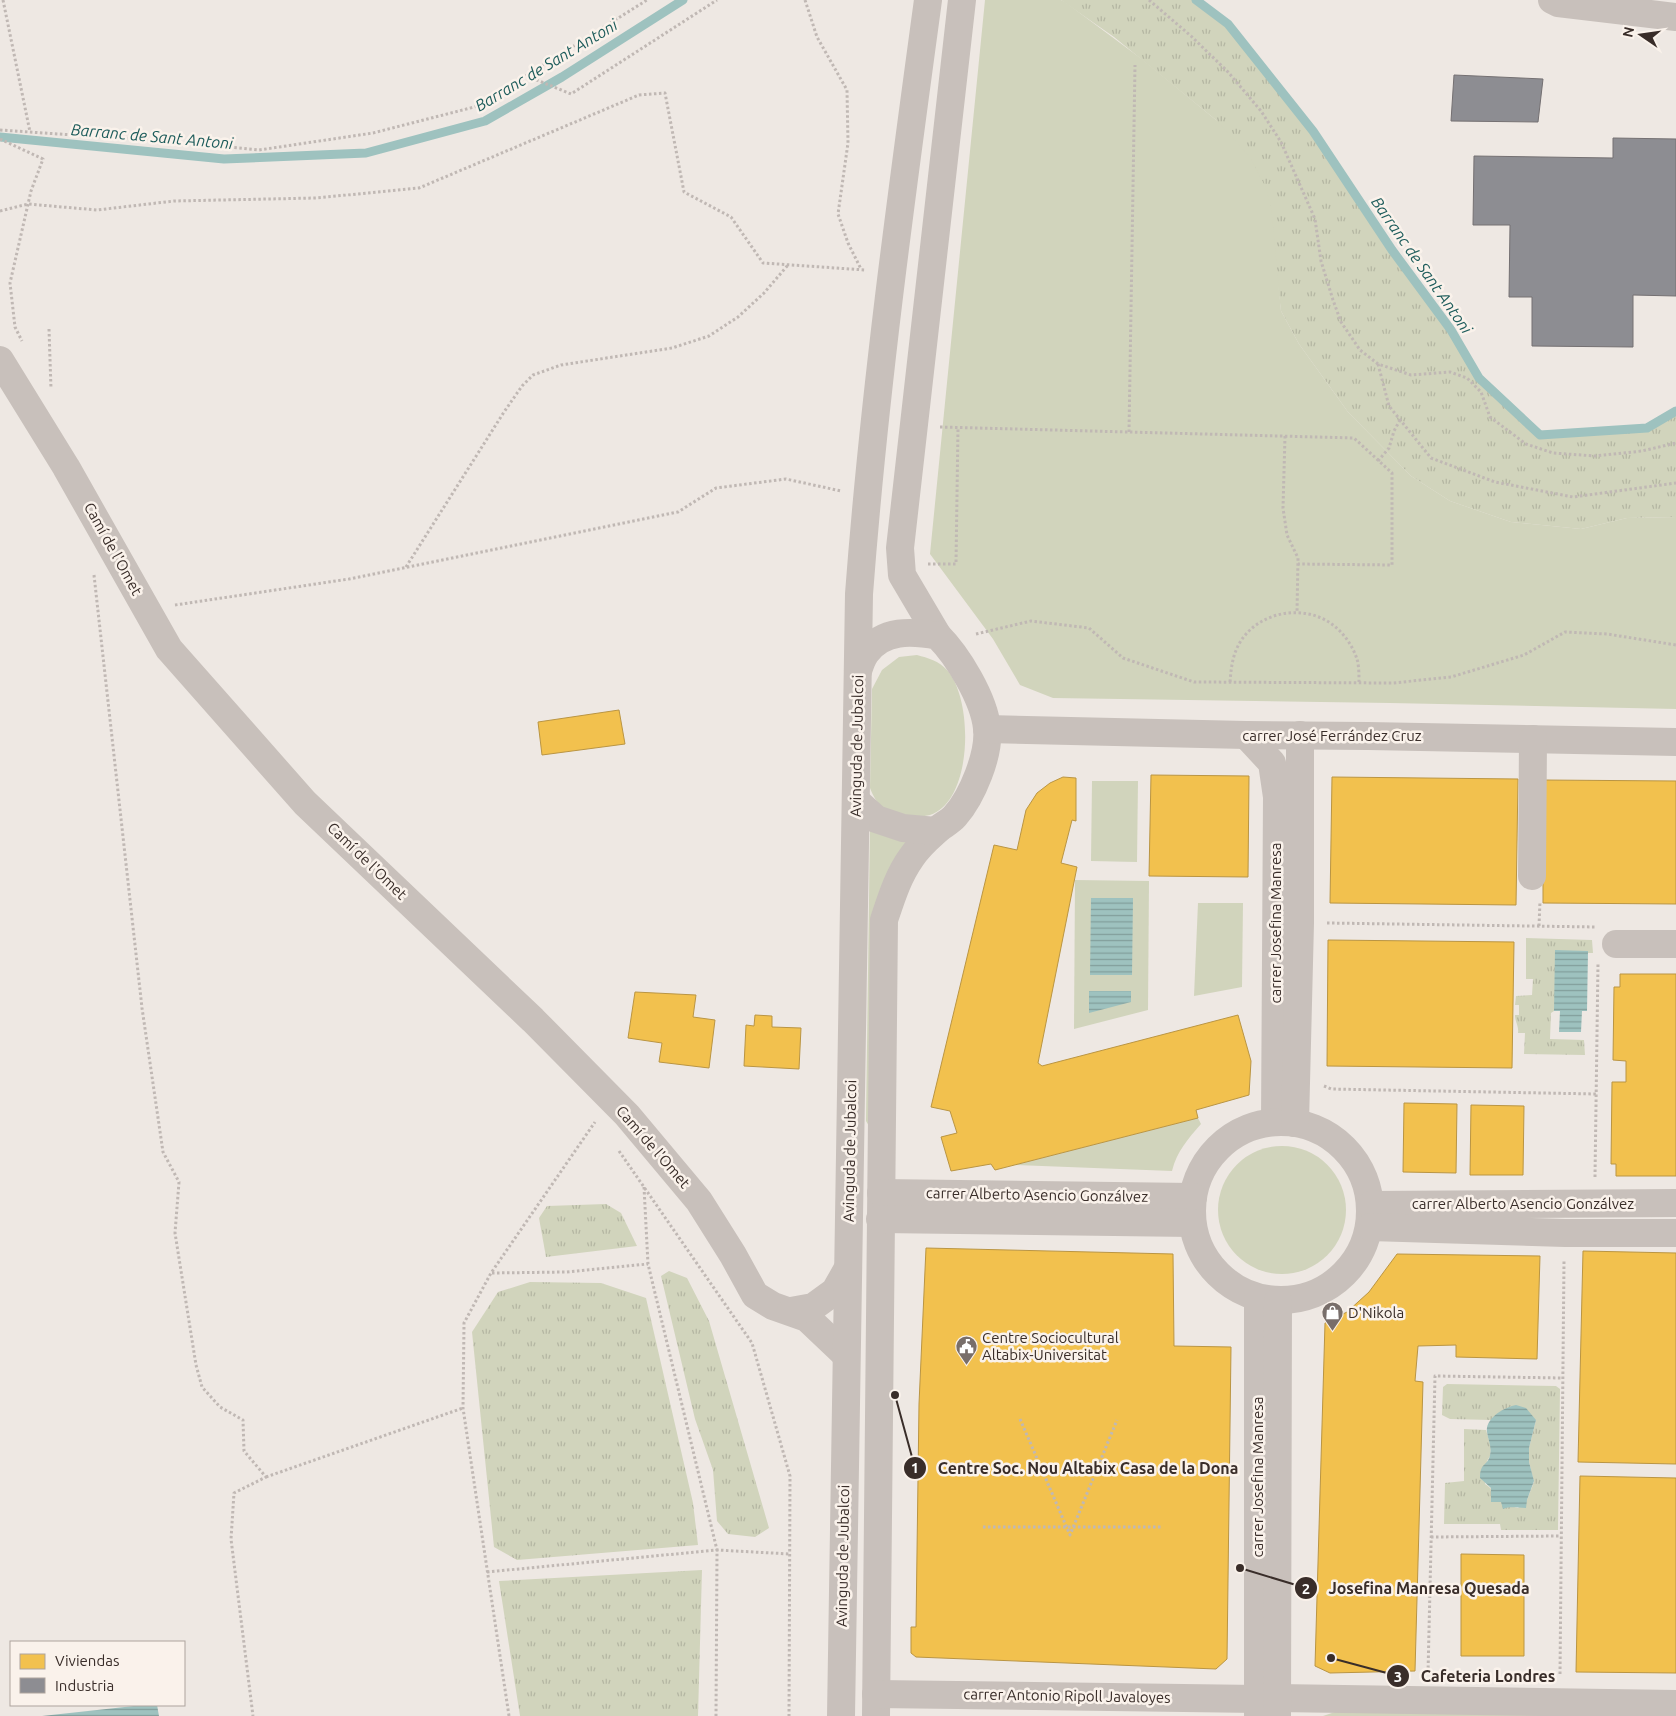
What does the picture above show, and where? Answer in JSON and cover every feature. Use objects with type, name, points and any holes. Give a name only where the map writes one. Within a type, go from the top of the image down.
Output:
[{"type":"street","points":[[858,671],[859,594],[867,494],[891,270],[928,0]]},
{"type":"street","points":[[938,636],[902,575],[900,548],[962,0]]},
{"type":"street","points":[[1552,0],[1558,3],[1676,17]]},
{"type":"street","name":"Camí de l'Omet","points":[[0,360],[66,467],[169,649],[306,803],[533,1020],[627,1115],[699,1201],[733,1255],[755,1295],[773,1306],[807,1318],[846,1355]]},
{"type":"street","name":"Avinguda de Jubalcoi","points":[[841,1716],[858,671],[866,653],[879,640],[894,634],[907,632],[938,636],[958,660],[978,697],[987,729],[986,747],[981,768],[965,801],[954,817],[936,831],[911,857],[893,892],[884,920],[876,1705]]},
{"type":"street","name":"carrer José Ferrández Cruz","points":[[987,729],[1246,736],[1341,735],[1676,742]]},
{"type":"street","name":"carrer Josefina Manresa","points":[[1285,1122],[1300,923],[1300,735]]},
{"type":"street","points":[[1300,798],[1309,773],[1321,754],[1341,735]]},
{"type":"street","name":"carrer Josefina Manresa","points":[[1246,736],[1272,763],[1277,797],[1285,1122]]},
{"type":"street","points":[[1532,876],[1533,739]]},
{"type":"street","points":[[856,801],[876,819],[903,828],[936,831]]},
{"type":"street","points":[[1604,942],[1676,944]]},
{"type":"street","points":[[1285,1122],[1312,1127],[1333,1138],[1348,1152],[1358,1166],[1367,1185],[1370,1216],[1360,1253],[1348,1271],[1329,1287],[1304,1298],[1268,1300],[1243,1293],[1226,1282],[1210,1265],[1199,1246],[1193,1210],[1198,1181],[1207,1161],[1221,1145],[1238,1133],[1258,1125],[1285,1122]]},
{"type":"street","name":"carrer Alberto Asencio Gonzálvez","points":[[1370,1216],[1676,1203]]},
{"type":"street","name":"carrer Alberto Asencio Gonzálvez","points":[[880,1206],[1193,1210]]},
{"type":"street","name":"carrer Alberto Asencio Gonzálvez","points":[[1370,1216],[1564,1234],[1676,1234]]},
{"type":"street","points":[[791,1311],[813,1307],[834,1291],[848,1268]]},
{"type":"street","name":"carrer Josefina Manresa","points":[[1268,1300],[1268,1707]]},
{"type":"street","name":"carrer Antonio Ripoll Javaloyes","points":[[876,1705],[1268,1707],[1427,1701],[1676,1704]]},
{"type":"path","points":[[3,0],[30,132]]},
{"type":"path","points":[[0,130],[190,143],[259,150],[373,133],[478,106],[647,0]]},
{"type":"path","points":[[527,76],[571,94],[717,0]]},
{"type":"path","points":[[805,0],[817,37],[847,90],[848,143],[838,214],[848,243],[861,269]]},
{"type":"path","points":[[1149,0],[1191,36],[1228,72],[1261,111],[1281,142],[1315,219],[1321,261],[1341,322],[1360,350],[1378,364],[1411,375],[1450,372],[1468,378],[1481,392],[1490,417],[1526,444],[1553,453],[1595,456],[1642,451],[1676,443]]},
{"type":"path","points":[[1129,432],[1134,64]]},
{"type":"path","points":[[0,212],[28,204],[97,210],[174,201],[316,198],[419,188],[638,95],[665,93],[684,192],[731,217],[763,264],[871,270]]},
{"type":"path","points":[[0,139],[43,159],[31,191],[10,283],[15,327],[23,343]]},
{"type":"path","points":[[406,568],[504,412],[522,386],[534,375],[561,366],[672,348],[709,336],[738,316],[757,299],[788,265]]},
{"type":"path","points":[[49,329],[51,392]]},
{"type":"path","points":[[1378,364],[1388,406],[1431,458],[1495,482],[1573,497],[1676,483]]},
{"type":"path","points":[[1378,461],[1389,448],[1394,431],[1400,420]]},
{"type":"path","points":[[933,426],[1354,438],[1392,473],[1392,565],[1298,564]]},
{"type":"path","points":[[925,564],[956,564],[958,427]]},
{"type":"path","points":[[1285,436],[1283,508],[1287,535],[1298,558],[1297,612]]},
{"type":"path","points":[[147,609],[349,579],[678,512],[716,488],[786,479],[834,490],[867,494]]},
{"type":"path","points":[[94,571],[142,1008],[163,1152],[179,1182],[175,1233],[196,1365],[202,1387],[220,1407],[243,1420],[244,1451],[266,1477]]},
{"type":"path","points":[[1230,682],[1231,664],[1238,646],[1250,630],[1270,618],[1297,612],[1315,616],[1337,628],[1350,643],[1358,661],[1360,682]]},
{"type":"path","points":[[976,634],[1031,621],[1089,628],[1123,658],[1194,682],[1393,683],[1451,677],[1524,655],[1565,632],[1607,634],[1676,645]]},
{"type":"path","points":[[1319,923],[1604,942],[1596,1094],[1595,1180]]},
{"type":"path","points":[[1318,1085],[1331,1089],[1596,1094]]},
{"type":"path","points":[[509,1716],[463,1408],[464,1323],[491,1272],[611,1099]]},
{"type":"path","points":[[616,1147],[752,1343],[790,1476],[789,1716]]},
{"type":"path","points":[[644,1187],[648,1264],[717,1550],[716,1716]]},
{"type":"path","name":"carrer Alberto Asencio Gonzálvez","points":[[1561,1536],[1564,1234]]},
{"type":"path","points":[[491,1272],[566,1272],[648,1264]]},
{"type":"path","points":[[1427,1701],[1435,1376],[1562,1378]]},
{"type":"path","points":[[253,1716],[231,1539],[234,1493],[266,1477],[463,1408]]},
{"type":"path","points":[[1020,1419],[1070,1535],[1117,1420]]},
{"type":"path","points":[[983,1527],[1162,1527]]},
{"type":"path","points":[[1431,1537],[1561,1536],[1560,1702]]},
{"type":"path","points":[[487,1572],[717,1550],[790,1554]]},
{"type":"green space","points":[[985,0],[1061,0],[1065,2],[1143,60],[1216,120],[1250,157],[1265,186],[1271,206],[1281,311],[1299,344],[1348,412],[1411,476],[1450,501],[1511,522],[1581,529],[1627,518],[1676,517],[1676,709],[1053,698],[1020,685],[993,639],[930,554]]},
{"type":"green space","points":[[1061,0],[1196,0],[1228,24],[1313,131],[1392,250],[1451,330],[1479,378],[1540,435],[1647,428],[1676,411],[1676,517],[1627,518],[1581,529],[1511,522],[1450,501],[1411,476],[1348,412],[1299,344],[1281,311],[1276,270],[1216,120],[1114,37]]},
{"type":"green space","points":[[917,655],[940,664],[947,670],[956,684],[962,703],[965,725],[965,748],[955,791],[944,806],[930,815],[903,816],[882,807],[875,799],[870,788],[872,689],[882,670],[899,657]]},
{"type":"green space","points":[[1092,781],[1138,781],[1137,862],[1091,861]]},
{"type":"green space","points":[[870,827],[912,841],[899,855],[869,1126],[866,1121]]},
{"type":"green space","points":[[1075,880],[1149,881],[1148,1010],[1074,1029]]},
{"type":"green space","points":[[1198,903],[1243,903],[1242,987],[1194,996]]},
{"type":"green space","points":[[1526,938],[1592,940],[1593,953],[1587,953],[1588,951],[1554,1011],[1551,1013],[1550,1039],[1584,1040],[1585,1055],[1524,1054],[1525,1033],[1518,1033],[1515,1015],[1519,1015],[1519,1005],[1515,1005],[1516,996],[1532,995],[1533,979],[1526,979]]},
{"type":"green space","points":[[1198,1118],[1201,1124],[1180,1151],[1172,1171],[1014,1165]]},
{"type":"green space","points":[[1282,1146],[1295,1147],[1307,1151],[1327,1165],[1341,1185],[1345,1197],[1345,1223],[1341,1235],[1327,1255],[1307,1269],[1295,1273],[1282,1274],[1269,1273],[1257,1269],[1237,1255],[1223,1235],[1219,1223],[1218,1210],[1219,1197],[1223,1185],[1237,1165],[1257,1151],[1269,1147]]},
{"type":"green space","points":[[606,1204],[621,1213],[637,1246],[546,1257],[539,1218],[547,1206]]},
{"type":"green space","points":[[669,1271],[687,1278],[709,1321],[769,1528],[755,1537],[728,1534],[717,1521],[713,1470],[695,1419],[661,1276]]},
{"type":"green space","points":[[530,1282],[601,1283],[646,1298],[693,1503],[698,1545],[517,1560],[494,1547],[472,1332],[498,1292]]},
{"type":"green space","points":[[1447,1384],[1556,1386],[1560,1389],[1558,1530],[1501,1530],[1500,1524],[1444,1524],[1445,1483],[1464,1481],[1464,1429],[1486,1430],[1491,1447],[1490,1456],[1487,1461],[1485,1484],[1506,1504],[1518,1508],[1527,1500],[1534,1482],[1529,1462],[1529,1448],[1536,1420],[1497,1414],[1491,1420],[1450,1419],[1442,1415],[1443,1387]]},
{"type":"green space","points":[[702,1570],[698,1716],[520,1716],[499,1581]]},
{"type":"green space","points":[[1338,1711],[1676,1716],[1323,1716]]},
{"type":"water","points":[[1091,898],[1133,898],[1132,975],[1090,975]]},
{"type":"water","points":[[1555,950],[1588,951],[1587,1011],[1582,1011],[1581,1032],[1559,1032],[1560,1011],[1554,1011]]},
{"type":"water","points":[[1089,991],[1131,991],[1131,1002],[1089,1013]]},
{"type":"water","points":[[1516,1405],[1526,1408],[1536,1420],[1529,1448],[1529,1462],[1534,1481],[1526,1508],[1511,1507],[1503,1509],[1501,1502],[1491,1502],[1491,1488],[1480,1478],[1480,1473],[1490,1455],[1487,1432],[1489,1422],[1501,1411]]},
{"type":"water","points":[[134,1706],[157,1706],[159,1716],[42,1716]]},
{"type":"building: Viviendas","points":[[619,710],[625,744],[542,755],[538,722]]},
{"type":"building: Viviendas","points":[[1151,775],[1249,776],[1248,877],[1149,876]]},
{"type":"building: Viviendas","points":[[1063,777],[1076,778],[1076,821],[1072,820],[1061,863],[1077,867],[1038,1063],[1042,1066],[1238,1015],[1251,1061],[1249,1095],[1196,1110],[1198,1118],[995,1170],[991,1164],[951,1171],[941,1137],[957,1133],[950,1111],[931,1107],[994,845],[1017,850],[1026,810],[1037,793],[1050,783]]},
{"type":"building: Viviendas","points":[[1332,777],[1518,779],[1516,905],[1330,903]]},
{"type":"building: Viviendas","points":[[1543,780],[1676,781],[1676,904],[1543,903]]},
{"type":"building: Viviendas","points":[[1328,940],[1514,942],[1512,1068],[1327,1066]]},
{"type":"building: Viviendas","points":[[1620,974],[1676,974],[1676,1176],[1616,1176],[1616,1164],[1611,1164],[1612,1082],[1626,1082],[1626,1061],[1613,1060],[1614,987],[1620,987]]},
{"type":"building: Viviendas","points":[[635,992],[696,995],[693,1017],[715,1020],[709,1068],[659,1062],[662,1043],[628,1038]]},
{"type":"building: Viviendas","points":[[755,1015],[772,1016],[772,1027],[801,1028],[799,1069],[744,1066],[746,1025],[754,1026]]},
{"type":"building: Viviendas","points":[[1404,1103],[1457,1104],[1456,1173],[1403,1172]]},
{"type":"building: Viviendas","points":[[1471,1105],[1524,1106],[1523,1175],[1470,1175]]},
{"type":"building: Viviendas","points":[[926,1248],[1173,1254],[1174,1346],[1231,1347],[1227,1659],[1216,1669],[916,1657],[911,1653],[911,1627],[916,1627],[919,1404]]},
{"type":"building: Viviendas","points":[[1583,1251],[1676,1253],[1676,1464],[1578,1462]]},
{"type":"building: Viviendas","points":[[1397,1254],[1540,1256],[1537,1359],[1456,1357],[1456,1345],[1418,1346],[1415,1381],[1423,1382],[1415,1671],[1330,1673],[1315,1666],[1325,1323],[1347,1312],[1369,1292]]},
{"type":"building: Viviendas","points":[[1580,1476],[1676,1478],[1676,1673],[1576,1672]]},
{"type":"building: Viviendas","points":[[1461,1554],[1524,1555],[1524,1656],[1461,1656]]},
{"type":"building: Industria","points":[[1454,75],[1543,79],[1538,122],[1451,121]]},
{"type":"building: Industria","points":[[1613,138],[1676,139],[1676,296],[1633,295],[1633,347],[1532,346],[1532,297],[1509,297],[1510,225],[1473,225],[1474,156],[1613,158]]},
{"type":"waterway","name":"Barranc de Sant Antoni","points":[[0,137],[224,159],[366,153],[485,121],[562,77],[683,0]]},
{"type":"waterway","name":"Barranc de Sant Antoni","points":[[1196,0],[1228,24],[1313,131],[1392,250],[1451,330],[1479,378],[1540,435],[1647,428],[1676,411]]},
{"type":"place","name":"D'Nikola","points":[[1332,1332]]},
{"type":"place","name":"Centre Sociocultural Altabix-Universitat","points":[[966,1366]]},
{"type":"place","name":"Centre Soc. Nou Altabix Casa de la Dona","points":[[895,1395]]},
{"type":"place","name":"Josefina Manresa Quesada","points":[[1240,1568]]},
{"type":"place","name":"Cafeteria Londres","points":[[1331,1658]]}]
